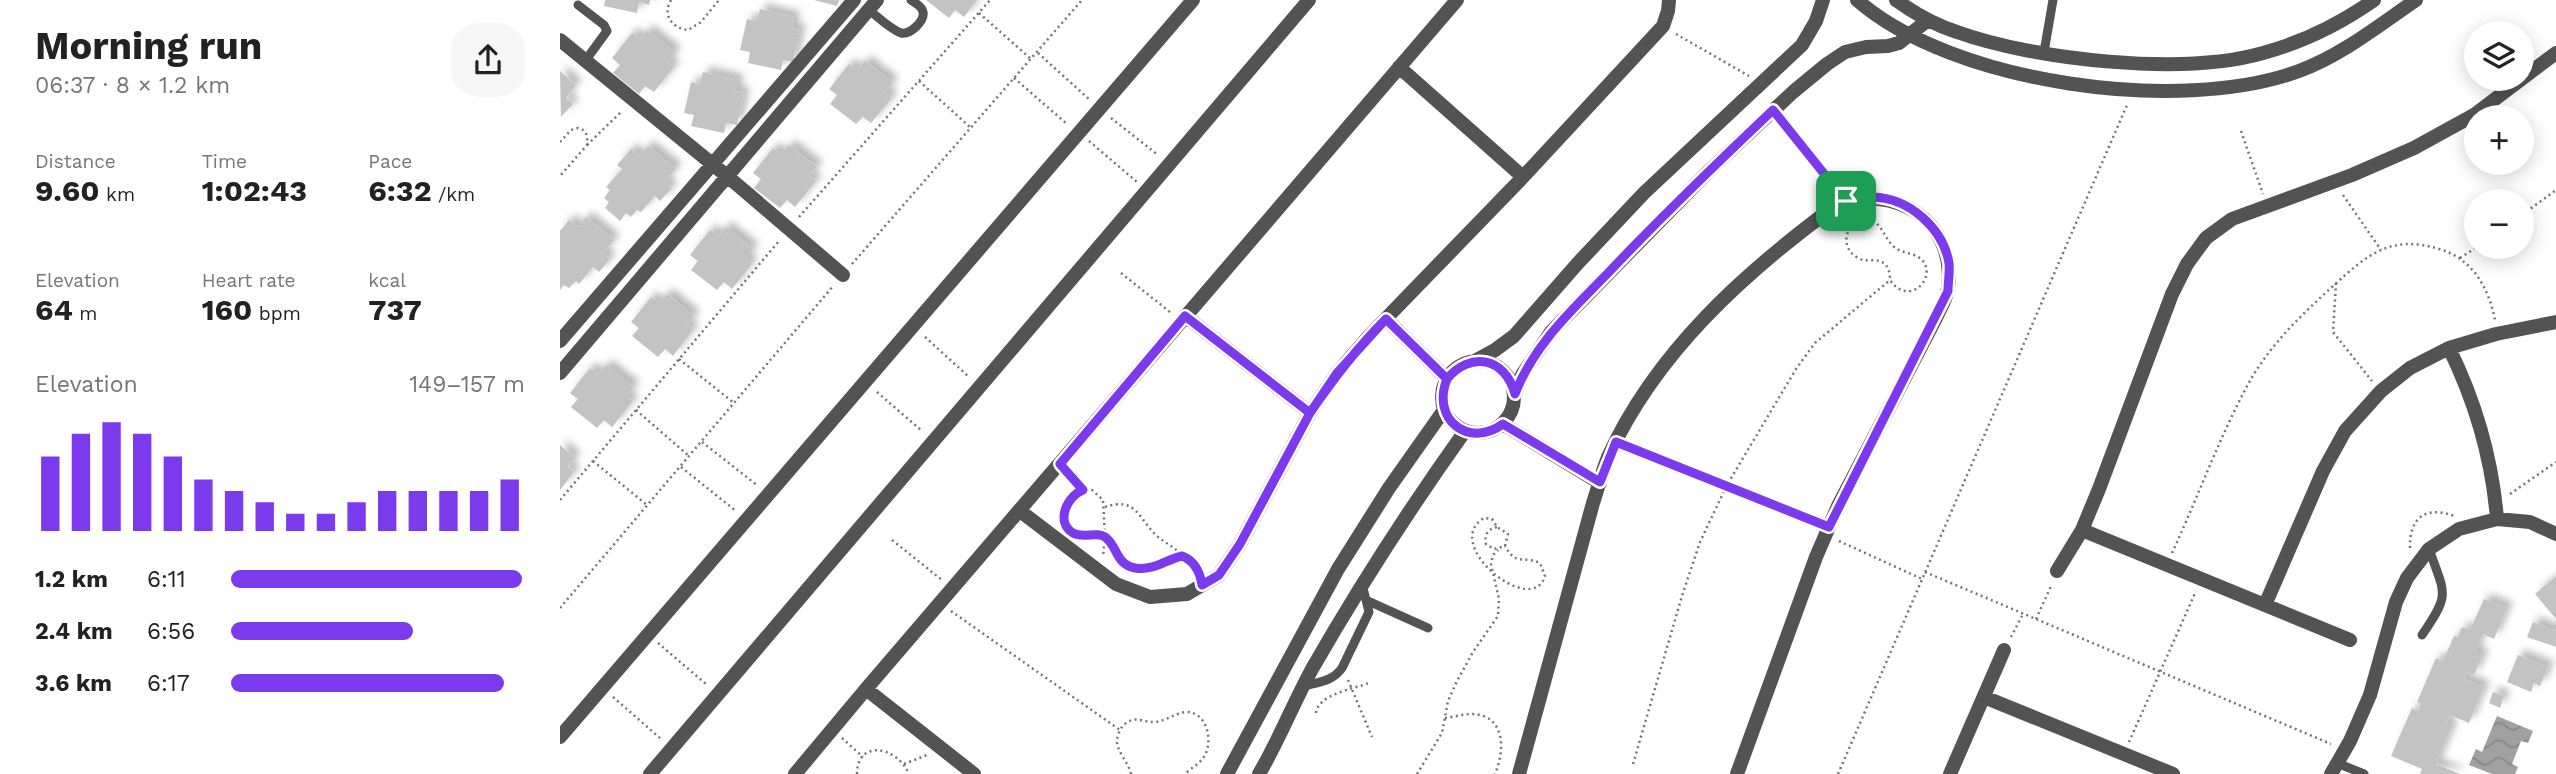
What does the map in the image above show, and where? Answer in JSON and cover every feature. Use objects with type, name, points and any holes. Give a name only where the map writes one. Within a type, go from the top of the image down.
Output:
[{"type":"street","points":[[560,341],[854,0]]},
{"type":"street","points":[[560,737],[1193,0]]},
{"type":"street","points":[[650,774],[1309,0]]},
{"type":"street","points":[[795,774],[1457,0]]},
{"type":"street","points":[[1020,511],[1116,584],[1150,597],[1187,594],[1219,575],[1240,544],[1310,413],[1337,373],[1662,26],[1669,0]]},
{"type":"street","points":[[1823,0],[1816,22],[1801,45],[1644,192],[1514,335],[1495,350],[1464,364],[1447,379],[1442,399],[1449,419],[1465,431],[1485,433],[1503,424],[1510,415],[1515,394],[1527,366],[1551,332],[1656,223],[1773,110],[1845,52],[1899,43],[1928,20]]},
{"type":"street","points":[[1857,0],[1909,35],[2002,69],[2050,80],[2134,89],[2202,90],[2253,83],[2297,72],[2335,55],[2416,0]]},
{"type":"street","points":[[1896,0],[1928,20],[1984,41],[2111,62],[2212,63],[2262,54],[2310,37],[2374,0]]},
{"type":"street","points":[[560,373],[873,5]]},
{"type":"street","points":[[842,14],[855,26]]},
{"type":"street","points":[[560,40],[713,164],[843,275]]},
{"type":"street","points":[[2057,572],[2082,530],[2172,294],[2186,264],[2206,239],[2232,219],[2414,148],[2474,115],[2556,53]]},
{"type":"street","points":[[1399,67],[1523,177]]},
{"type":"street","points":[[1520,774],[1600,482],[1616,442],[1661,370],[1699,323],[1746,276],[1835,205],[1873,197],[1900,202],[1923,217],[1940,238],[1949,264],[1948,291],[1827,530],[1737,774]]},
{"type":"street","points":[[1183,318],[1310,413]]},
{"type":"street","points":[[1386,319],[1447,379]]},
{"type":"street","points":[[2265,605],[2323,471],[2344,431],[2381,391],[2410,368],[2449,348],[2496,334],[2556,322]]},
{"type":"street","points":[[2449,348],[2477,413],[2487,448],[2496,511]]},
{"type":"street","points":[[1475,361],[1497,366],[1512,383],[1515,394]]},
{"type":"street","points":[[1227,774],[1338,569],[1389,488],[1444,410]]},
{"type":"street","points":[[1503,424],[1600,482]]},
{"type":"street","points":[[1259,774],[1304,685],[1362,583],[1418,496],[1465,431]]},
{"type":"street","points":[[2338,763],[2370,695],[2396,602],[2412,571],[2429,549],[2459,529],[2473,525],[2496,511],[2556,534]]},
{"type":"street","points":[[2082,530],[2350,640]]},
{"type":"street","points":[[1950,774],[2004,650]]},
{"type":"street","points":[[866,689],[974,774]]},
{"type":"street","points":[[1983,697],[2173,774]]},
{"type":"lane","points":[[873,5],[904,34],[910,32],[922,18],[921,8],[911,0]]},
{"type":"lane","points":[[2044,52],[2053,0]]},
{"type":"lane","points":[[578,5],[604,24],[607,31],[585,61]]},
{"type":"lane","points":[[2422,635],[2441,608],[2443,599],[2443,590],[2429,549]]},
{"type":"lane","points":[[1304,685],[1327,680],[1337,675],[1342,667],[1369,611],[1362,583]]},
{"type":"lane","points":[[1368,601],[1428,628]]},
{"type":"lane","points":[[2338,763],[2364,774]]},
{"type":"path","points":[[671,0],[668,5],[669,20],[676,27],[688,30],[701,22],[719,0]]},
{"type":"path","points":[[560,500],[789,229],[990,0]]},
{"type":"path","points":[[560,608],[843,275],[1082,0]]},
{"type":"path","points":[[979,13],[1031,58]]},
{"type":"path","points":[[1662,26],[1761,83]]},
{"type":"path","points":[[919,81],[971,128]]},
{"type":"path","points":[[1838,774],[2134,89]]},
{"type":"path","points":[[560,176],[633,100]]},
{"type":"path","points":[[1773,110],[1846,201]]},
{"type":"path","points":[[560,142],[570,130],[578,128],[587,135],[587,145]]},
{"type":"path","points":[[2241,131],[2267,205]]},
{"type":"path","points":[[2334,181],[2381,250]]},
{"type":"path","points":[[2534,206],[2556,190]]},
{"type":"path","points":[[1633,764],[1700,542],[1727,485],[1796,369],[1815,343],[1889,280],[1885,264],[1877,260],[1858,258],[1850,252],[1846,237],[1848,230],[1858,220],[1874,220],[1897,249],[1920,258],[1925,264],[1927,271],[1924,281],[1913,291],[1900,291],[1889,280]]},
{"type":"path","points":[[2167,565],[2246,387],[2290,326],[2371,255],[2391,245],[2407,243],[2423,244],[2460,258],[2484,287],[2493,308],[2496,334]]},
{"type":"path","points":[[2460,258],[2464,255]]},
{"type":"path","points":[[1121,273],[1183,318]]},
{"type":"path","points":[[2336,283],[2333,332],[2381,391]]},
{"type":"path","points":[[913,326],[979,386]]},
{"type":"path","points":[[679,359],[734,403]]},
{"type":"path","points":[[866,382],[933,440]]},
{"type":"path","points":[[636,410],[689,456]]},
{"type":"path","points":[[701,442],[768,494]]},
{"type":"path","points":[[1616,442],[1727,485],[1827,530],[1922,579]]},
{"type":"path","points":[[593,461],[647,505]]},
{"type":"path","points":[[2496,511],[2556,463]]},
{"type":"path","points":[[1060,464],[1083,490]]},
{"type":"path","points":[[680,466],[746,520]]},
{"type":"path","points":[[1100,573],[1105,537],[1105,507],[1097,492],[1083,490],[1075,493],[1064,513],[1066,526],[1072,533],[1105,537],[1121,560],[1133,568],[1162,566],[1182,556]]},
{"type":"path","points":[[1105,507],[1123,504],[1144,517],[1152,531],[1195,565],[1202,585]]},
{"type":"path","points":[[2412,571],[2410,533],[2416,521],[2427,513],[2440,511],[2473,525]]},
{"type":"path","points":[[1417,774],[1442,733],[1444,718],[1457,681],[1498,616],[1499,599],[1491,570],[1493,555],[1505,546],[1508,534],[1497,527],[1492,519],[1484,518],[1476,524],[1472,536],[1475,553],[1491,570],[1524,590],[1535,589],[1544,580],[1545,571],[1540,563],[1514,559],[1505,546]]},
{"type":"path","points":[[1497,527],[1488,530],[1485,539],[1490,547],[1499,550]]},
{"type":"path","points":[[892,540],[953,589]]},
{"type":"path","points":[[1925,572],[2160,672],[2338,763]]},
{"type":"path","points":[[2036,619],[2057,572]]},
{"type":"path","points":[[2124,754],[2202,579]]},
{"type":"path","points":[[940,603],[1120,730]]},
{"type":"path","points":[[2004,650],[2024,614]]},
{"type":"path","points":[[648,634],[717,693]]},
{"type":"path","points":[[1342,667],[1372,737]]},
{"type":"path","points":[[1316,713],[1317,706],[1323,700],[1370,683]]},
{"type":"path","points":[[603,688],[671,748]]},
{"type":"path","points":[[1131,774],[1129,764],[1118,750],[1117,740],[1124,724],[1133,719],[1156,722],[1184,712],[1196,715],[1206,726],[1208,744],[1204,757],[1185,774]]},
{"type":"path","points":[[1444,718],[1478,715],[1489,719],[1496,726],[1501,734],[1503,749],[1495,774]]},
{"type":"path","points":[[832,730],[863,757]]},
{"type":"path","points":[[904,764],[917,761],[938,746]]},
{"type":"path","points":[[857,774],[859,761],[863,757],[872,751],[883,750],[897,756],[909,774]]},
{"type":"water","points":[[2497,716],[2533,731],[2528,743],[2521,741],[2512,764],[2518,767],[2515,774],[2492,774],[2469,765],[2476,749],[2482,752]]},
{"type":"building","points":[[605,0],[650,0],[649,5],[639,2],[637,13],[604,6]]},
{"type":"building","points":[[814,0],[839,0],[837,6]]},
{"type":"building","points":[[926,0],[977,0],[964,17],[955,10],[949,18]]},
{"type":"building","points":[[760,9],[794,17],[792,28],[800,30],[793,62],[783,60],[781,70],[748,63],[750,52],[740,50],[747,19],[757,21]]},
{"type":"building","points":[[647,30],[675,52],[668,62],[674,67],[654,92],[645,86],[639,94],[613,73],[620,65],[612,58],[632,33],[640,39]]},
{"type":"building","points":[[865,61],[893,83],[885,92],[892,98],[871,123],[863,117],[856,124],[830,104],[837,95],[829,89],[849,64],[857,70]]},
{"type":"building","points":[[560,71],[576,85],[566,98],[573,104],[561,117]]},
{"type":"building","points":[[703,72],[738,80],[735,91],[744,93],[737,125],[726,123],[724,133],[691,126],[694,115],[684,113],[691,82],[700,84]]},
{"type":"building","points":[[789,145],[817,167],[809,176],[816,181],[795,207],[787,200],[780,208],[754,188],[761,179],[753,173],[773,148],[781,154]]},
{"type":"building","points":[[648,146],[676,169],[665,182],[672,188],[660,201],[655,196],[641,212],[637,210],[631,217],[626,213],[620,221],[605,208],[609,202],[604,198],[610,190],[606,187],[622,169],[617,165],[631,149],[639,156]]},
{"type":"building","points":[[586,217],[614,240],[603,253],[610,259],[599,272],[593,267],[579,284],[576,281],[569,288],[564,285],[560,290],[560,231],[569,220],[578,227]]},
{"type":"building","points":[[726,227],[753,249],[746,258],[752,264],[732,289],[724,282],[717,290],[691,270],[698,261],[690,255],[710,230],[718,236]]},
{"type":"building","points":[[667,294],[694,316],[687,325],[693,330],[673,356],[665,349],[658,357],[632,336],[639,328],[631,322],[651,297],[659,303]]},
{"type":"building","points":[[606,365],[634,387],[626,396],[633,401],[612,427],[604,420],[597,428],[571,407],[578,399],[570,393],[590,368],[598,374]]},
{"type":"building","points":[[560,445],[575,458],[568,467],[574,472],[560,490]]},
{"type":"building","points":[[2556,576],[2556,619],[2535,594]]},
{"type":"building","points":[[2484,599],[2507,608],[2494,639],[2483,634],[2475,652],[2483,655],[2474,675],[2467,672],[2464,679],[2484,687],[2469,723],[2450,715],[2446,724],[2452,726],[2436,764],[2460,774],[2420,774],[2422,769],[2391,756],[2412,708],[2418,711],[2421,704],[2417,702],[2436,658],[2443,661],[2454,636],[2458,637],[2462,627],[2470,630]]},
{"type":"building","points":[[2533,622],[2556,631],[2556,647],[2527,637]]},
{"type":"building","points":[[2518,655],[2548,667],[2540,686],[2534,683],[2531,692],[2507,682]]},
{"type":"building","points":[[2493,692],[2504,696],[2500,708],[2489,703]]},
{"type":"route","points":[[1846,201],[1773,110],[1629,250],[1551,332],[1522,375],[1515,394],[1505,373],[1486,362],[1464,364],[1454,370],[1447,379],[1386,319],[1337,373],[1310,413],[1240,544],[1219,575],[1202,585],[1198,569],[1182,556],[1162,566],[1133,568],[1121,560],[1105,537],[1097,534],[1079,535],[1072,533],[1066,526],[1064,513],[1068,504],[1075,493],[1083,490],[1060,464],[1185,316],[1310,413],[1337,373],[1369,336],[1386,319],[1447,379],[1442,399],[1444,410],[1449,419],[1465,431],[1485,433],[1503,424],[1600,482],[1616,442],[1829,527],[1948,291],[1949,264],[1940,238],[1923,217],[1900,202],[1873,197],[1846,201]]}]
